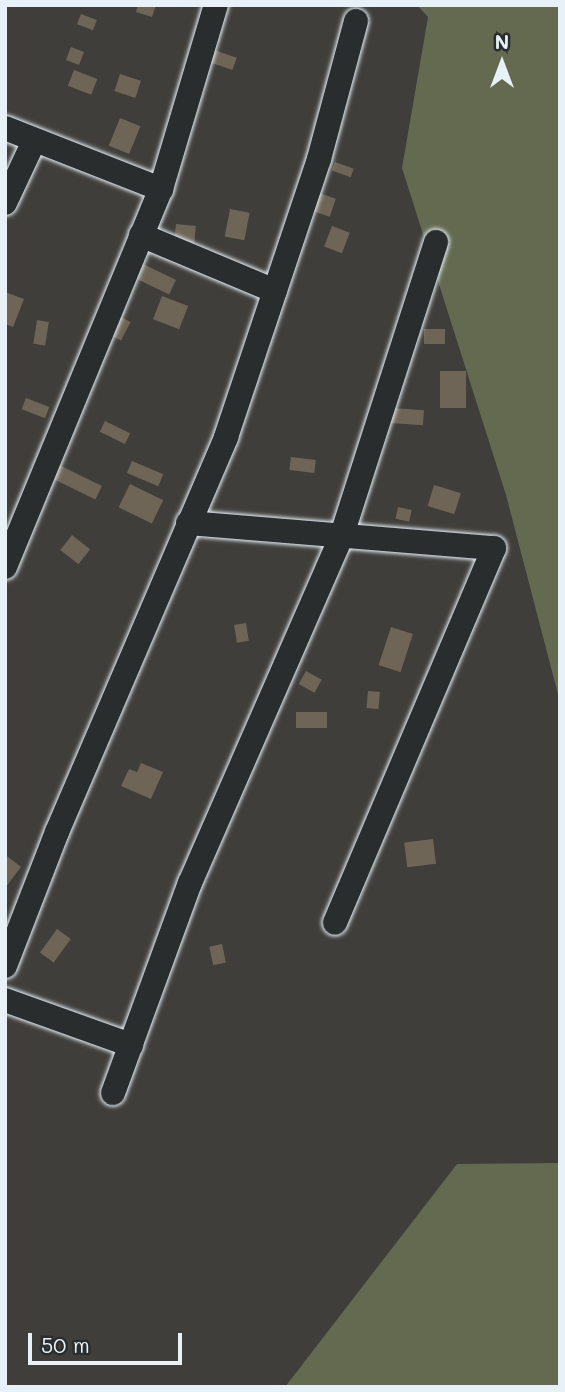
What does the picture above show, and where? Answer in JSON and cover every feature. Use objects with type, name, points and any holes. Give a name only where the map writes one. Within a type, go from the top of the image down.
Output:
[{"type":"street","points":[[5,568],[160,188],[216,5]]},
{"type":"street","points":[[5,966],[57,832],[226,437],[320,159],[356,21]]},
{"type":"street","points":[[5,128],[160,188]]},
{"type":"street","points":[[5,203],[34,141]]},
{"type":"street","points":[[141,235],[275,291]]},
{"type":"street","points":[[113,1093],[190,883],[341,538],[436,242]]},
{"type":"street","points":[[188,523],[341,538],[494,548],[335,923]]},
{"type":"street","points":[[5,1000],[131,1045]]},
{"type":"green space","points":[[417,5],[560,5],[560,702],[506,495],[402,168],[428,17]]},
{"type":"green space","points":[[560,1163],[560,1387],[285,1387],[457,1164]]},
{"type":"building","points":[[138,5],[156,5],[152,17],[136,12]]},
{"type":"building","points":[[81,14],[97,20],[93,30],[77,24]]},
{"type":"building","points":[[71,47],[84,52],[79,65],[66,60]]},
{"type":"building","points":[[214,50],[237,58],[232,70],[210,62]]},
{"type":"building","points":[[74,70],[97,79],[91,95],[68,86]]},
{"type":"building","points":[[120,74],[141,81],[135,98],[114,91]]},
{"type":"building","points":[[120,118],[140,126],[129,154],[109,146]]},
{"type":"building","points":[[335,162],[354,169],[351,177],[332,170]]},
{"type":"building","points":[[316,192],[336,199],[330,217],[310,210]]},
{"type":"building","points":[[230,209],[250,213],[244,240],[225,236]]},
{"type":"building","points":[[176,224],[196,226],[194,248],[174,246]]},
{"type":"building","points":[[332,226],[350,233],[342,253],[324,247]]},
{"type":"building","points":[[141,263],[176,280],[169,294],[134,277]]},
{"type":"building","points":[[5,292],[24,299],[13,327],[5,324]]},
{"type":"building","points":[[162,296],[188,306],[179,329],[153,319]]},
{"type":"building","points":[[119,316],[131,322],[121,341],[109,335]]},
{"type":"building","points":[[37,320],[49,322],[45,346],[33,344]]},
{"type":"building","points":[[424,329],[445,329],[445,344],[424,344]]},
{"type":"building","points":[[440,371],[466,371],[466,408],[440,408]]},
{"type":"building","points":[[26,398],[49,407],[45,418],[22,409]]},
{"type":"building","points":[[392,408],[424,410],[423,425],[391,423]]},
{"type":"building","points":[[105,421],[130,433],[125,444],[100,432]]},
{"type":"building","points":[[291,457],[316,460],[314,473],[289,470]]},
{"type":"building","points":[[132,461],[163,474],[158,486],[127,473]]},
{"type":"building","points":[[57,464],[102,486],[95,499],[50,477]]},
{"type":"building","points":[[130,484],[163,500],[152,524],[119,507]]},
{"type":"building","points":[[434,485],[461,493],[454,514],[428,506]]},
{"type":"building","points":[[398,507],[412,510],[409,522],[396,519]]},
{"type":"building","points":[[72,535],[90,549],[78,564],[60,550]]},
{"type":"building","points":[[246,623],[249,641],[237,643],[234,625]]},
{"type":"building","points":[[391,627],[413,634],[401,672],[379,665]]},
{"type":"building","points":[[306,671],[322,680],[314,693],[299,684]]},
{"type":"building","points":[[368,691],[380,692],[378,709],[367,708]]},
{"type":"building","points":[[296,712],[327,712],[327,728],[296,728]]},
{"type":"building","points":[[141,763],[163,772],[151,799],[121,786],[129,769],[137,772]]},
{"type":"building","points":[[433,839],[436,864],[407,867],[404,843]]},
{"type":"building","points":[[7,856],[21,867],[5,888],[5,858]]},
{"type":"building","points":[[57,929],[71,939],[54,962],[40,952]]},
{"type":"building","points":[[222,944],[226,963],[213,965],[209,947]]}]
